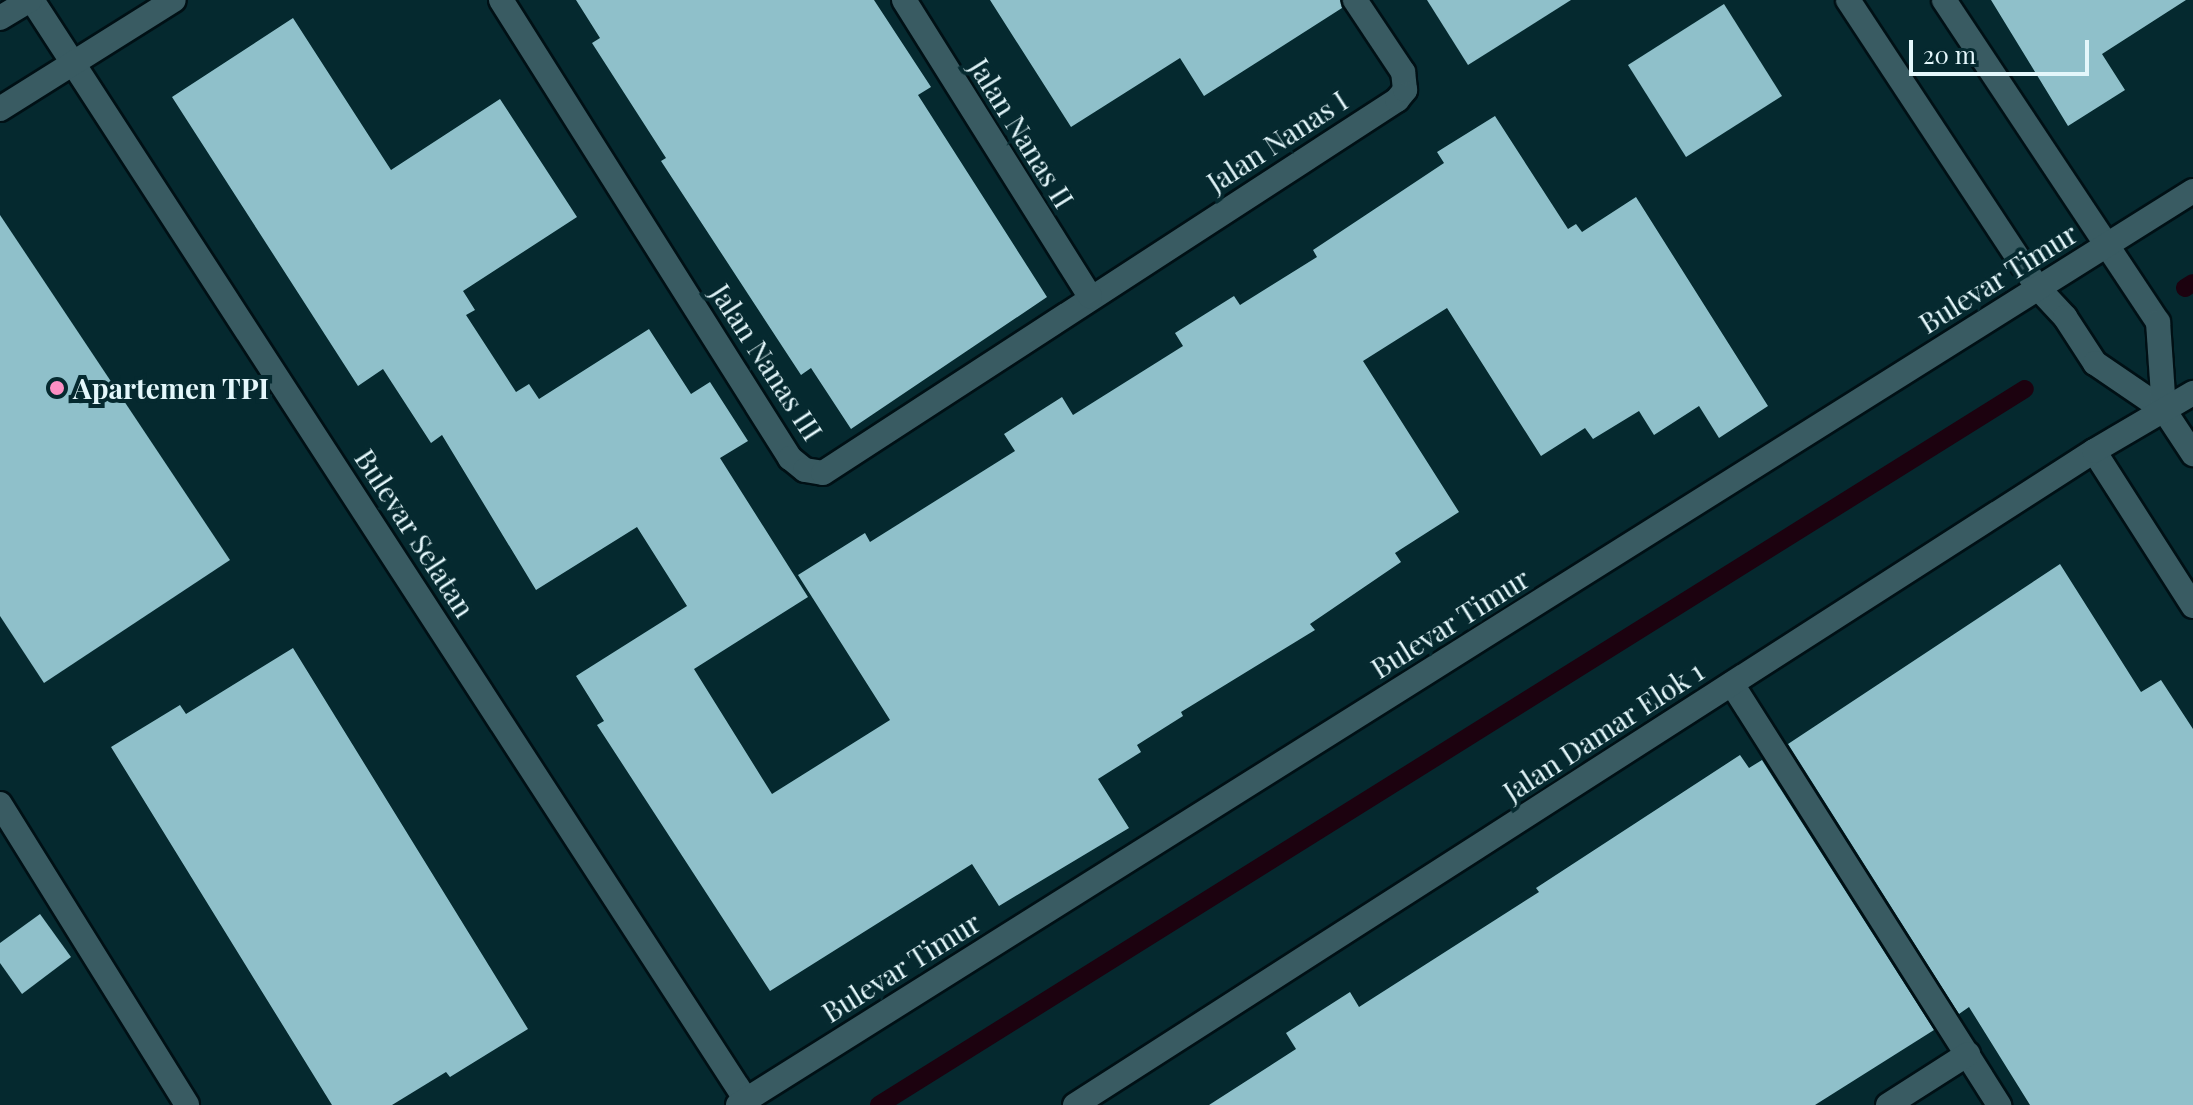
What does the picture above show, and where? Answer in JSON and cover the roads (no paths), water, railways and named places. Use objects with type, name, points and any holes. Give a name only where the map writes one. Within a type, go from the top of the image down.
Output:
[{"type":"street","points":[[0,18],[31,0]]},
{"type":"street","name":"Bulevar Selatan","points":[[31,0],[742,1102]]},
{"type":"street","points":[[0,109],[174,0]]},
{"type":"street","name":"Jalan Nanas III","points":[[501,0],[790,458],[805,470],[823,473],[1090,297]]},
{"type":"street","name":"Jalan Nanas II","points":[[904,0],[1090,297]]},
{"type":"street","name":"Jalan Nanas I","points":[[1090,297],[1403,93],[1406,81],[1403,72],[1355,0]]},
{"type":"street","points":[[1848,0],[2038,288],[2065,317],[2095,363],[2164,410],[2193,454]]},
{"type":"street","points":[[1944,0],[2158,322],[2164,410]]},
{"type":"street","name":"Bulevar Timur","points":[[742,1102],[2193,191]]},
{"type":"street","name":"Jalan Damar Elok 1","points":[[1075,1105],[2094,451],[2193,393]]},
{"type":"street","points":[[2094,451],[2193,606]]},
{"type":"street","points":[[1732,684],[1999,1105]]},
{"type":"street","points":[[0,804],[187,1105]]},
{"type":"street","points":[[1888,1105],[1968,1054]]},
{"type":"waterway","points":[[2185,288],[2193,283]]},
{"type":"waterway","points":[[879,1105],[2025,389]]},
{"type":"place","name":"Apartemen TPI","points":[[57,388]]}]
